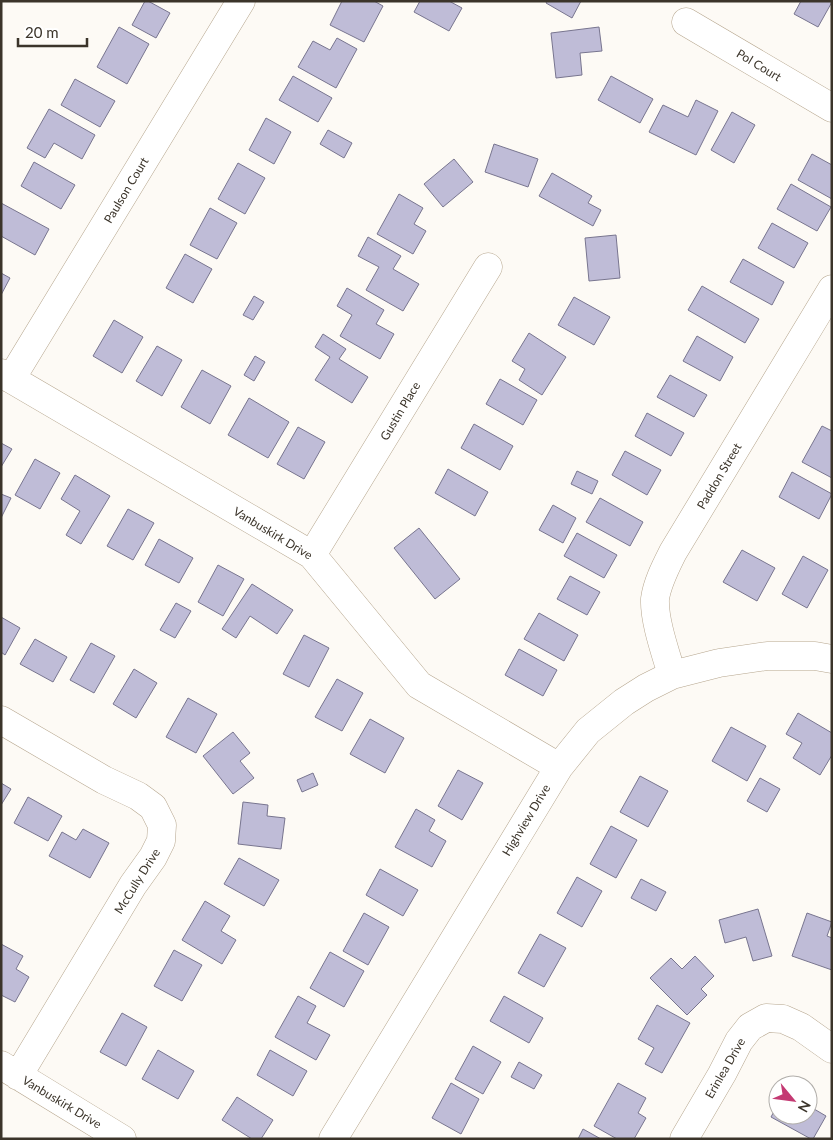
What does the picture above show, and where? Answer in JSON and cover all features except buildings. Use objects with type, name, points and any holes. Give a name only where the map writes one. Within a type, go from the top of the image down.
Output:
[{"type":"street","name":"Paulson Court","points":[[6,376],[241,1]]},
{"type":"street","name":"Pol Court","points":[[686,22],[832,108]]},
{"type":"street","name":"Gustin Place","points":[[312,555],[488,267]]},
{"type":"street","name":"Paddon Street","points":[[672,676],[662,642],[655,599],[662,575],[673,552],[832,289]]},
{"type":"street","name":"Vanbuskirk Drive","points":[[6,376],[312,555],[419,685],[559,767]]},
{"type":"street","name":"Highview Drive","points":[[333,1139],[559,767],[588,731],[624,702],[646,688],[672,676],[719,663],[767,656],[815,656],[832,659]]},
{"type":"street","name":"McCully Drive","points":[[1,720],[104,780],[138,796],[153,807],[162,825],[161,841],[154,857],[133,885],[10,1071]]},
{"type":"street","name":"Erinlea Drive","points":[[684,1139],[739,1041],[750,1027],[766,1018],[784,1019],[801,1027],[832,1049]]},
{"type":"street","name":"Vanbuskirk Drive","points":[[10,1071],[122,1139]]}]
